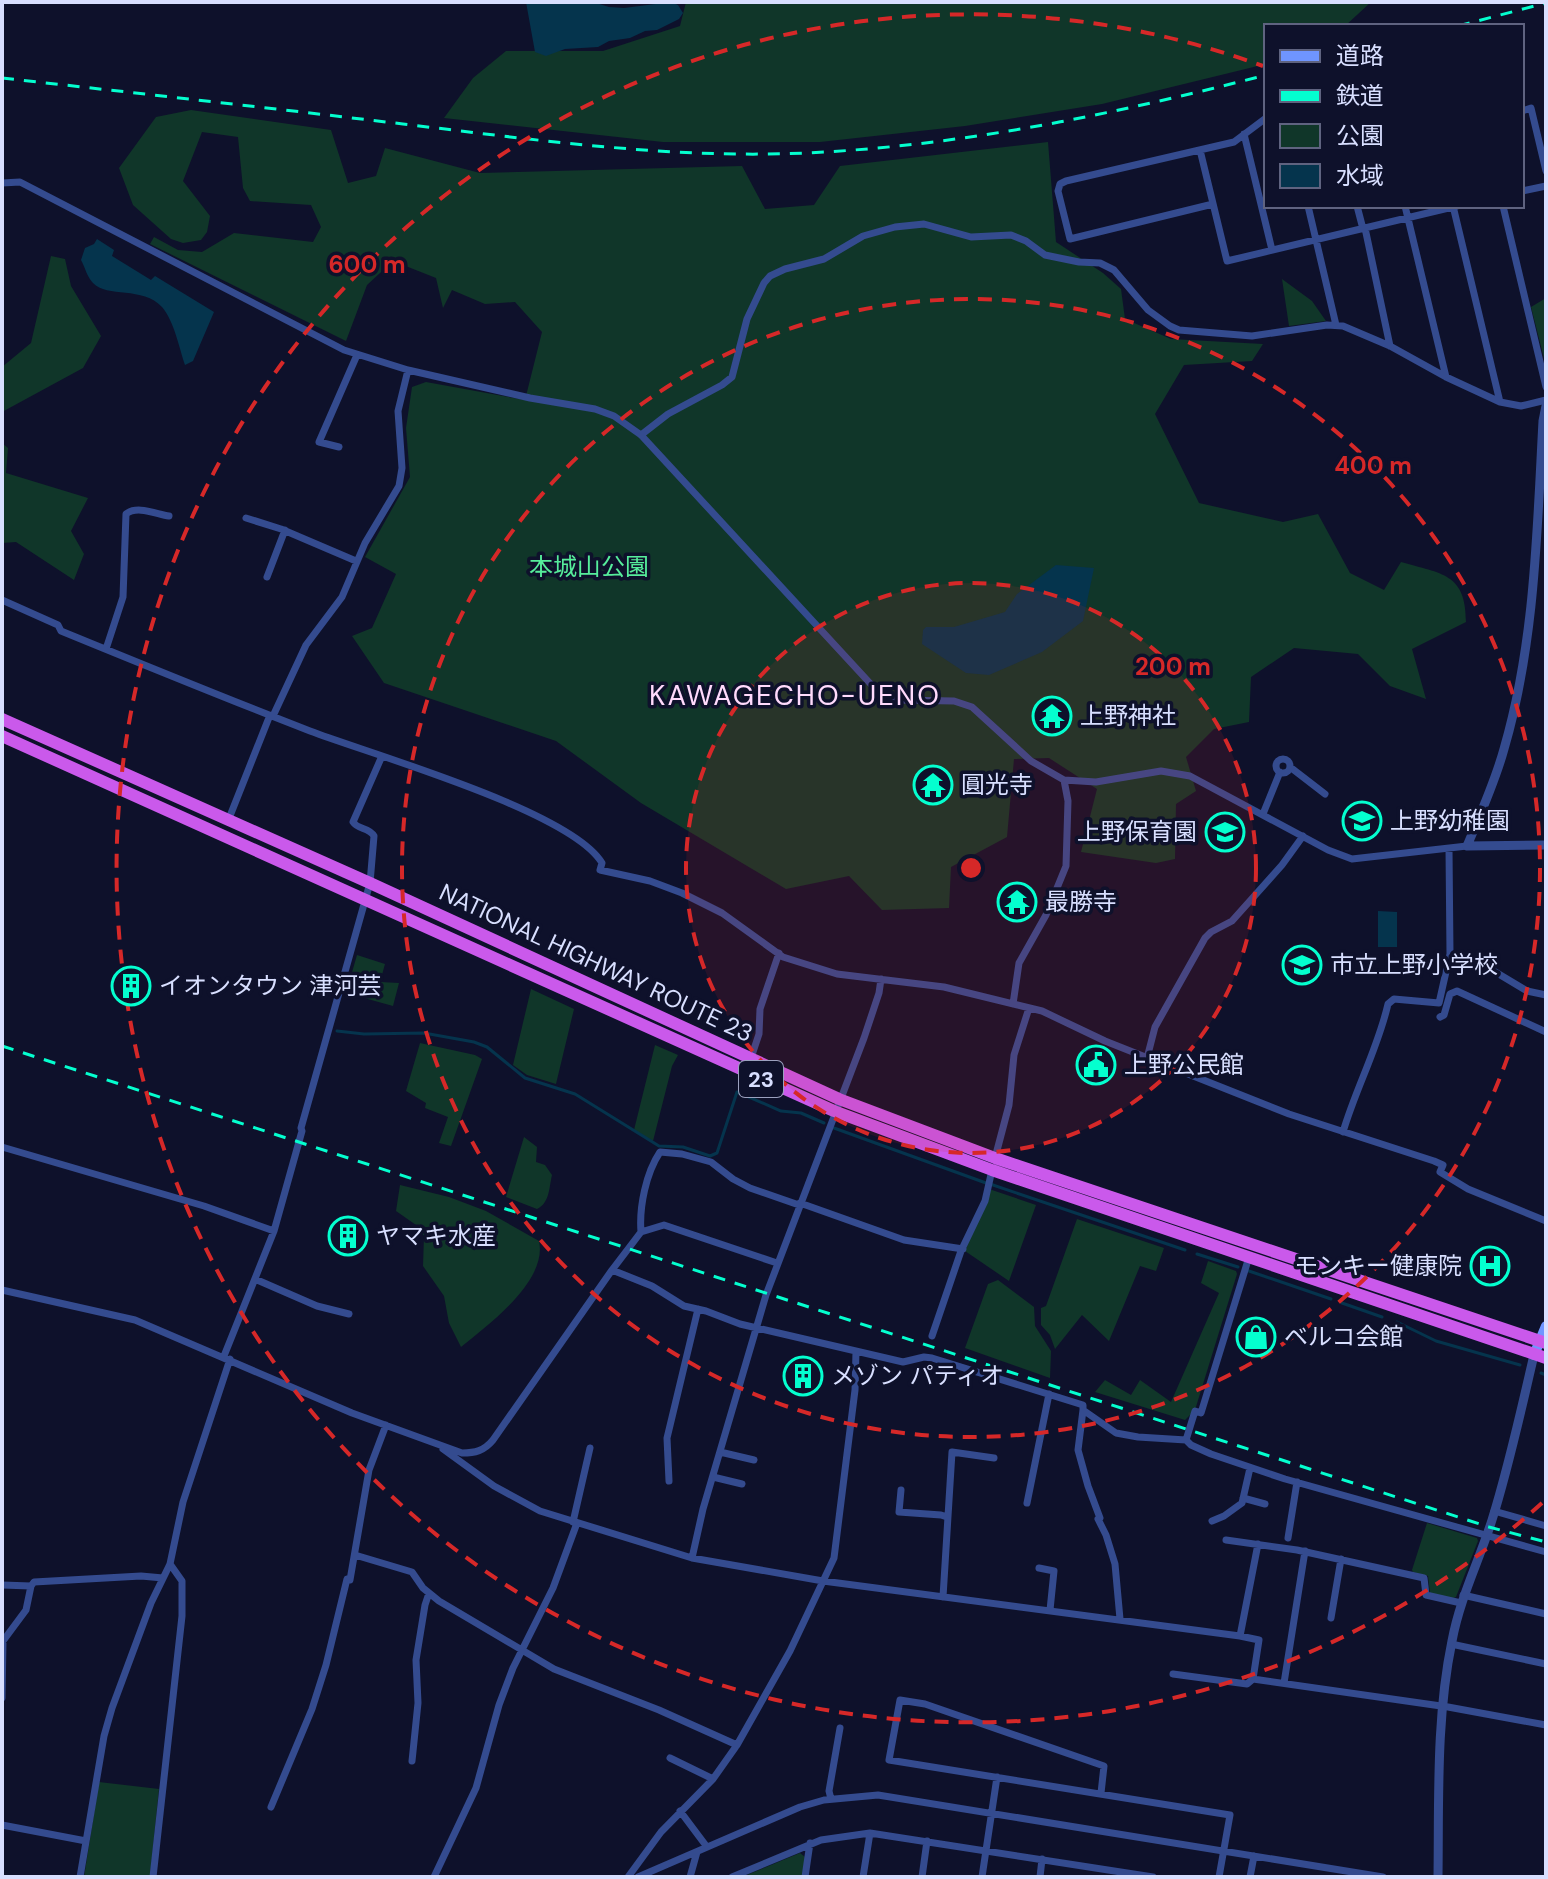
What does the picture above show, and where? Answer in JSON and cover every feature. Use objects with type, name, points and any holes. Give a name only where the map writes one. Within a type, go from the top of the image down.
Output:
[{"type":"highway","name":"NATIONAL HIGHWAY ROUTE 23","points":[[2,719],[751,1058],[836,1105]]},
{"type":"highway","name":"NATIONAL HIGHWAY ROUTE 23","points":[[2,736],[365,900],[836,1105],[1249,1257],[1540,1357]]},
{"type":"highway","name":"NATIONAL HIGHWAY ROUTE 23","points":[[993,1164],[1543,1342]]},
{"type":"main road","points":[[1540,1357],[1546,1326]]},
{"type":"street","points":[[1524,110],[1531,108],[1546,171]]},
{"type":"street","points":[[1213,204],[1070,239],[1058,191],[1060,184],[1066,181],[1234,142],[1264,119]]},
{"type":"street","points":[[1244,134],[1272,250]]},
{"type":"street","points":[[1200,150],[1227,261],[1446,208]]},
{"type":"street","points":[[2,183],[20,182],[357,355],[530,398],[595,409],[623,421],[641,435],[879,693],[903,701],[954,701],[972,707],[1031,761],[1064,780],[1088,782],[1156,771],[1184,773],[1336,854],[1359,860],[1467,846],[1546,845]]},
{"type":"street","points":[[1524,191],[1546,186]]},
{"type":"street","points":[[1308,208],[1336,325]]},
{"type":"street","points":[[1358,208],[1390,346]]},
{"type":"street","points":[[1405,208],[1446,377]]},
{"type":"street","points":[[1454,208],[1500,402]]},
{"type":"street","points":[[1503,208],[1546,387]]},
{"type":"street","points":[[641,435],[668,414],[732,377],[747,319],[770,276],[824,259],[863,236],[913,224],[924,224],[971,237],[1011,235],[1054,258],[1108,266],[1148,310],[1179,330],[1252,336],[1336,325],[1390,346],[1500,402],[1521,406],[1546,400]]},
{"type":"street","points":[[339,447],[319,442],[357,355]]},
{"type":"street","points":[[227,821],[306,645],[342,597],[366,540],[390,503],[400,480],[398,411],[408,370]]},
{"type":"street","points":[[1467,846],[1504,751],[1526,644],[1546,406]]},
{"type":"street","points":[[106,649],[123,597],[126,514],[136,510],[169,516]]},
{"type":"street","points":[[246,518],[285,530],[356,561]]},
{"type":"street","points":[[267,577],[285,530]]},
{"type":"street","points":[[2,600],[58,625],[61,631],[272,716],[502,800],[545,820],[594,850],[602,863],[600,870],[650,881],[682,893],[722,913],[783,957],[837,974],[944,987],[1029,1008],[1289,1114],[1434,1161],[1443,1165],[1440,1172],[1468,1189],[1546,1221]]},
{"type":"street","points":[[1263,814],[1280,772],[1277,764],[1285,755],[1290,767],[1325,794]]},
{"type":"street","points":[[80,1877],[112,1708],[151,1603],[170,1564],[183,1502],[227,1357],[274,1231],[370,883],[374,836],[371,831],[353,822],[382,756]]},
{"type":"street","points":[[1280,772],[1286,772],[1290,767]]},
{"type":"street","points":[[1013,1004],[1019,963],[1046,915],[1066,866],[1068,801],[1064,780]]},
{"type":"street","points":[[1147,1058],[1155,1027],[1205,938],[1232,921],[1282,865],[1303,836]]},
{"type":"street","points":[[1343,1132],[1353,1099],[1377,1044],[1388,1004],[1394,999],[1439,1003],[1450,954],[1449,849]]},
{"type":"street","points":[[751,1058],[759,1034],[760,1009],[779,953]]},
{"type":"street","points":[[1450,954],[1482,964],[1527,991],[1546,995]]},
{"type":"street","points":[[692,1558],[720,1452],[777,1263],[864,1038],[881,979]]},
{"type":"street","points":[[1440,1017],[1444,1015],[1450,994],[1457,991],[1546,1032]]},
{"type":"street","points":[[932,1336],[963,1249],[985,1201],[1009,1105],[1014,1055],[1029,1008]]},
{"type":"street","points":[[2,1147],[204,1206],[274,1231]]},
{"type":"street","points":[[641,1232],[646,1187],[651,1166],[660,1152],[711,1162],[750,1188],[904,1240],[963,1249]]},
{"type":"street","points":[[2,1290],[135,1320],[386,1425],[462,1453],[474,1453],[488,1446],[641,1232],[655,1226],[673,1227],[777,1263]]},
{"type":"street","points":[[1186,1440],[1195,1411],[1201,1413],[1249,1257]]},
{"type":"street","points":[[612,1270],[652,1286],[684,1306],[756,1329],[903,1362],[932,1358],[1083,1405],[1078,1450],[1098,1519],[1111,1547],[1120,1619]]},
{"type":"street","points":[[255,1279],[317,1306],[349,1314]]},
{"type":"street","points":[[669,1481],[667,1438],[698,1309]]},
{"type":"street","points":[[628,1877],[680,1811],[713,1779],[737,1745],[790,1651],[834,1558],[855,1390],[856,1351]]},
{"type":"street","points":[[1438,1877],[1441,1706],[1451,1644],[1462,1599],[1486,1537],[1540,1357]]},
{"type":"street","points":[[1027,1503],[1049,1394]]},
{"type":"street","points":[[1083,1410],[1116,1433],[1186,1440],[1191,1445],[1250,1468],[1546,1552]]},
{"type":"street","points":[[271,1807],[312,1709],[326,1665],[355,1555],[369,1470],[386,1425]]},
{"type":"street","points":[[438,1445],[523,1503],[692,1558],[823,1581],[1259,1640],[1253,1679],[1247,1684],[1173,1674]]},
{"type":"street","points":[[434,1877],[476,1788],[499,1705],[522,1648],[553,1588],[575,1522],[590,1448]]},
{"type":"street","points":[[720,1452],[754,1460]]},
{"type":"street","points":[[943,1597],[952,1452],[994,1458]]},
{"type":"street","points":[[1212,1521],[1230,1513],[1242,1503],[1250,1468]]},
{"type":"street","points":[[713,1477],[742,1484]]},
{"type":"street","points":[[1288,1538],[1297,1482]]},
{"type":"street","points":[[901,1490],[899,1512],[947,1517]]},
{"type":"street","points":[[1243,1498],[1265,1504]]},
{"type":"street","points":[[1494,1511],[1546,1526]]},
{"type":"street","points":[[1226,1540],[1305,1551],[1424,1578],[1426,1595],[1546,1614]]},
{"type":"street","points":[[1240,1636],[1258,1544]]},
{"type":"street","points":[[1284,1683],[1305,1551]]},
{"type":"street","points":[[355,1555],[404,1567],[439,1601],[573,1677],[632,1698],[737,1745]]},
{"type":"street","points":[[1331,1618],[1341,1559]]},
{"type":"street","points":[[153,1877],[182,1616],[182,1581],[170,1564]]},
{"type":"street","points":[[1039,1568],[1054,1571],[1050,1610]]},
{"type":"street","points":[[2,1698],[3,1641],[26,1610],[34,1582],[141,1576],[163,1578]]},
{"type":"street","points":[[2,1585],[31,1586]]},
{"type":"street","points":[[412,1761],[418,1703],[416,1660],[429,1593]]},
{"type":"street","points":[[1451,1644],[1546,1664]]},
{"type":"street","points":[[1253,1679],[1441,1706],[1546,1725]]},
{"type":"street","points":[[1101,1793],[1104,1766],[925,1704],[900,1700],[889,1760],[1230,1815],[1219,1877]]},
{"type":"street","points":[[831,1799],[829,1791],[840,1728]]},
{"type":"street","points":[[670,1758],[713,1779]]},
{"type":"street","points":[[982,1877],[997,1777]]},
{"type":"street","points":[[638,1877],[800,1807],[831,1799],[878,1795],[1383,1877]]},
{"type":"street","points":[[680,1811],[707,1847]]},
{"type":"street","points":[[2,1825],[86,1841]]},
{"type":"street","points":[[863,1877],[870,1833]]},
{"type":"street","points":[[732,1877],[810,1843],[836,1836],[870,1833],[1042,1859],[1097,1873],[1153,1877]]},
{"type":"street","points":[[922,1877],[927,1841]]},
{"type":"street","points":[[805,1877],[810,1843]]},
{"type":"street","points":[[690,1877],[697,1852]]},
{"type":"street","points":[[1250,1877],[1254,1856]]},
{"type":"street","points":[[1040,1877],[1042,1859]]},
{"type":"green space","points":[[686,2],[1371,2],[1347,24],[1264,24],[1264,64],[1102,104],[965,126],[820,142],[663,142],[444,118],[473,78],[506,51],[603,51],[680,26]]},
{"type":"green space","name":"本城山公園","points":[[191,110],[331,130],[348,183],[376,176],[385,148],[480,173],[742,166],[765,209],[814,205],[840,166],[1048,142],[1056,242],[1103,273],[1121,289],[1125,319],[1171,339],[1263,344],[1252,361],[1184,365],[1155,414],[1199,503],[1283,522],[1318,514],[1350,573],[1384,590],[1401,562],[1440,573],[1449,578],[1462,594],[1466,622],[1412,649],[1426,699],[1390,686],[1358,654],[1294,648],[1251,677],[1249,722],[1214,729],[1186,757],[1196,791],[1176,804],[1175,859],[1156,863],[1081,852],[1097,789],[1049,758],[1014,759],[1007,837],[951,867],[949,908],[882,910],[849,876],[786,889],[641,803],[556,741],[384,683],[352,636],[372,628],[396,574],[365,557],[410,477],[406,428],[412,387],[426,382],[525,400],[542,332],[515,302],[485,304],[452,290],[443,308],[436,278],[393,261],[367,285],[346,341],[150,244],[154,237],[178,250],[202,252],[234,233],[313,242],[321,227],[311,205],[250,201],[243,188],[238,137],[202,132],[183,181],[210,216],[207,232],[201,240],[183,243],[171,239],[133,205],[119,168],[156,117]]},
{"type":"green space","points":[[51,256],[65,259],[71,286],[101,336],[83,368],[2,412],[2,367],[31,343]]},
{"type":"green space","points":[[1282,279],[1312,301],[1326,321],[1289,326]]},
{"type":"green space","points":[[1546,298],[1546,366],[1531,307]]},
{"type":"green space","points":[[2,443],[8,448],[6,473],[88,498],[71,531],[84,554],[74,580],[16,542],[2,543]]},
{"type":"green space","points":[[357,955],[385,964],[380,982],[399,983],[393,1006],[346,993]]},
{"type":"green space","points":[[531,989],[574,1009],[556,1084],[527,1075],[513,1065]]},
{"type":"green space","points":[[420,1043],[482,1059],[451,1146],[439,1143],[448,1117],[425,1108],[426,1103],[406,1091]]},
{"type":"green space","points":[[655,1045],[678,1055],[672,1066],[653,1141],[634,1130]]},
{"type":"green space","points":[[524,1137],[537,1147],[536,1162],[545,1165],[552,1175],[547,1199],[537,1209],[506,1197]]},
{"type":"green space","points":[[400,1185],[449,1197],[486,1211],[539,1241],[539,1256],[534,1271],[514,1301],[461,1347],[449,1323],[444,1296],[423,1266],[424,1236],[416,1225],[396,1211]]},
{"type":"green space","points":[[989,1189],[1036,1205],[1009,1281],[965,1251]]},
{"type":"green space","points":[[1077,1219],[1164,1248],[1156,1271],[1140,1266],[1109,1341],[1082,1315],[1055,1349],[1050,1335],[1041,1325],[1041,1308],[1046,1306]]},
{"type":"green space","points":[[1208,1261],[1237,1274],[1195,1410],[1185,1420],[1095,1392],[1105,1380],[1131,1395],[1140,1380],[1171,1402],[1219,1293],[1201,1283]]},
{"type":"green space","points":[[998,1280],[1034,1307],[1035,1326],[1051,1351],[1050,1378],[965,1348],[988,1284]]},
{"type":"green space","points":[[1427,1523],[1477,1538],[1478,1541],[1456,1597],[1451,1599],[1430,1593],[1428,1576],[1412,1570]]},
{"type":"green space","points":[[99,1782],[159,1789],[150,1877],[84,1877]]},
{"type":"green space","points":[[800,1853],[805,1857],[802,1877],[742,1877]]},
{"type":"water","points":[[526,2],[593,2],[624,8],[671,2],[678,5],[683,13],[679,19],[657,30],[609,41],[598,47],[565,49],[546,56],[535,52]]},
{"type":"water","points":[[97,239],[114,250],[112,256],[151,280],[155,276],[214,312],[193,361],[185,365],[176,334],[162,307],[145,296],[107,290],[91,281],[81,260],[85,248]]},
{"type":"water","points":[[1056,565],[1094,568],[1083,621],[1042,652],[989,675],[966,673],[922,644],[926,627],[954,627],[1005,612],[1017,594]]},
{"type":"water","points":[[1378,911],[1397,912],[1397,947],[1378,947]]},
{"type":"waterway","points":[[337,1031],[424,1033],[474,1042],[487,1047],[525,1078],[575,1094],[659,1146],[683,1147],[710,1156],[717,1153],[739,1093]]},
{"type":"waterway","points":[[742,1094],[781,1111],[801,1113],[824,1123]]},
{"type":"waterway","points":[[834,1128],[986,1183]]},
{"type":"waterway","points":[[990,1184],[1185,1250]]},
{"type":"waterway","points":[[1197,1254],[1238,1267]]},
{"type":"waterway","points":[[1249,1271],[1331,1299]]},
{"type":"waterway","points":[[1342,1303],[1382,1317]]},
{"type":"waterway","points":[[1397,1322],[1436,1341],[1520,1365]]},
{"type":"waterway","points":[[1541,1373],[1546,1375]]},
{"type":"railway","points":[[1466,24],[1546,3]]},
{"type":"railway","points":[[2,78],[554,142],[654,151],[755,154],[864,149],[980,136],[1152,103],[1264,75]]},
{"type":"railway","points":[[2,1046],[1489,1527],[1546,1542]]},
{"type":"place","name":"上野神社","points":[[1052,716]]},
{"type":"place","name":"圓光寺","points":[[933,785]]},
{"type":"place","name":"上野幼稚園","points":[[1362,821]]},
{"type":"place","name":"上野保育園","points":[[1225,832]]},
{"type":"place","name":"最勝寺","points":[[1017,902]]},
{"type":"place","name":"市立上野小学校","points":[[1302,965]]},
{"type":"place","name":"イオンタウン 津河芸","points":[[131,986]]},
{"type":"place","name":"上野公民館","points":[[1096,1065]]},
{"type":"place","name":"ヤマキ水産","points":[[348,1236]]},
{"type":"place","name":"モンキー健康院","points":[[1490,1266]]},
{"type":"place","name":"ベルコ会館","points":[[1256,1337]]},
{"type":"place","name":"メゾン パティオ","points":[[803,1376]]},
{"type":"district","name":"KAWAGECHO-UENO","points":[[795,695]]}]
